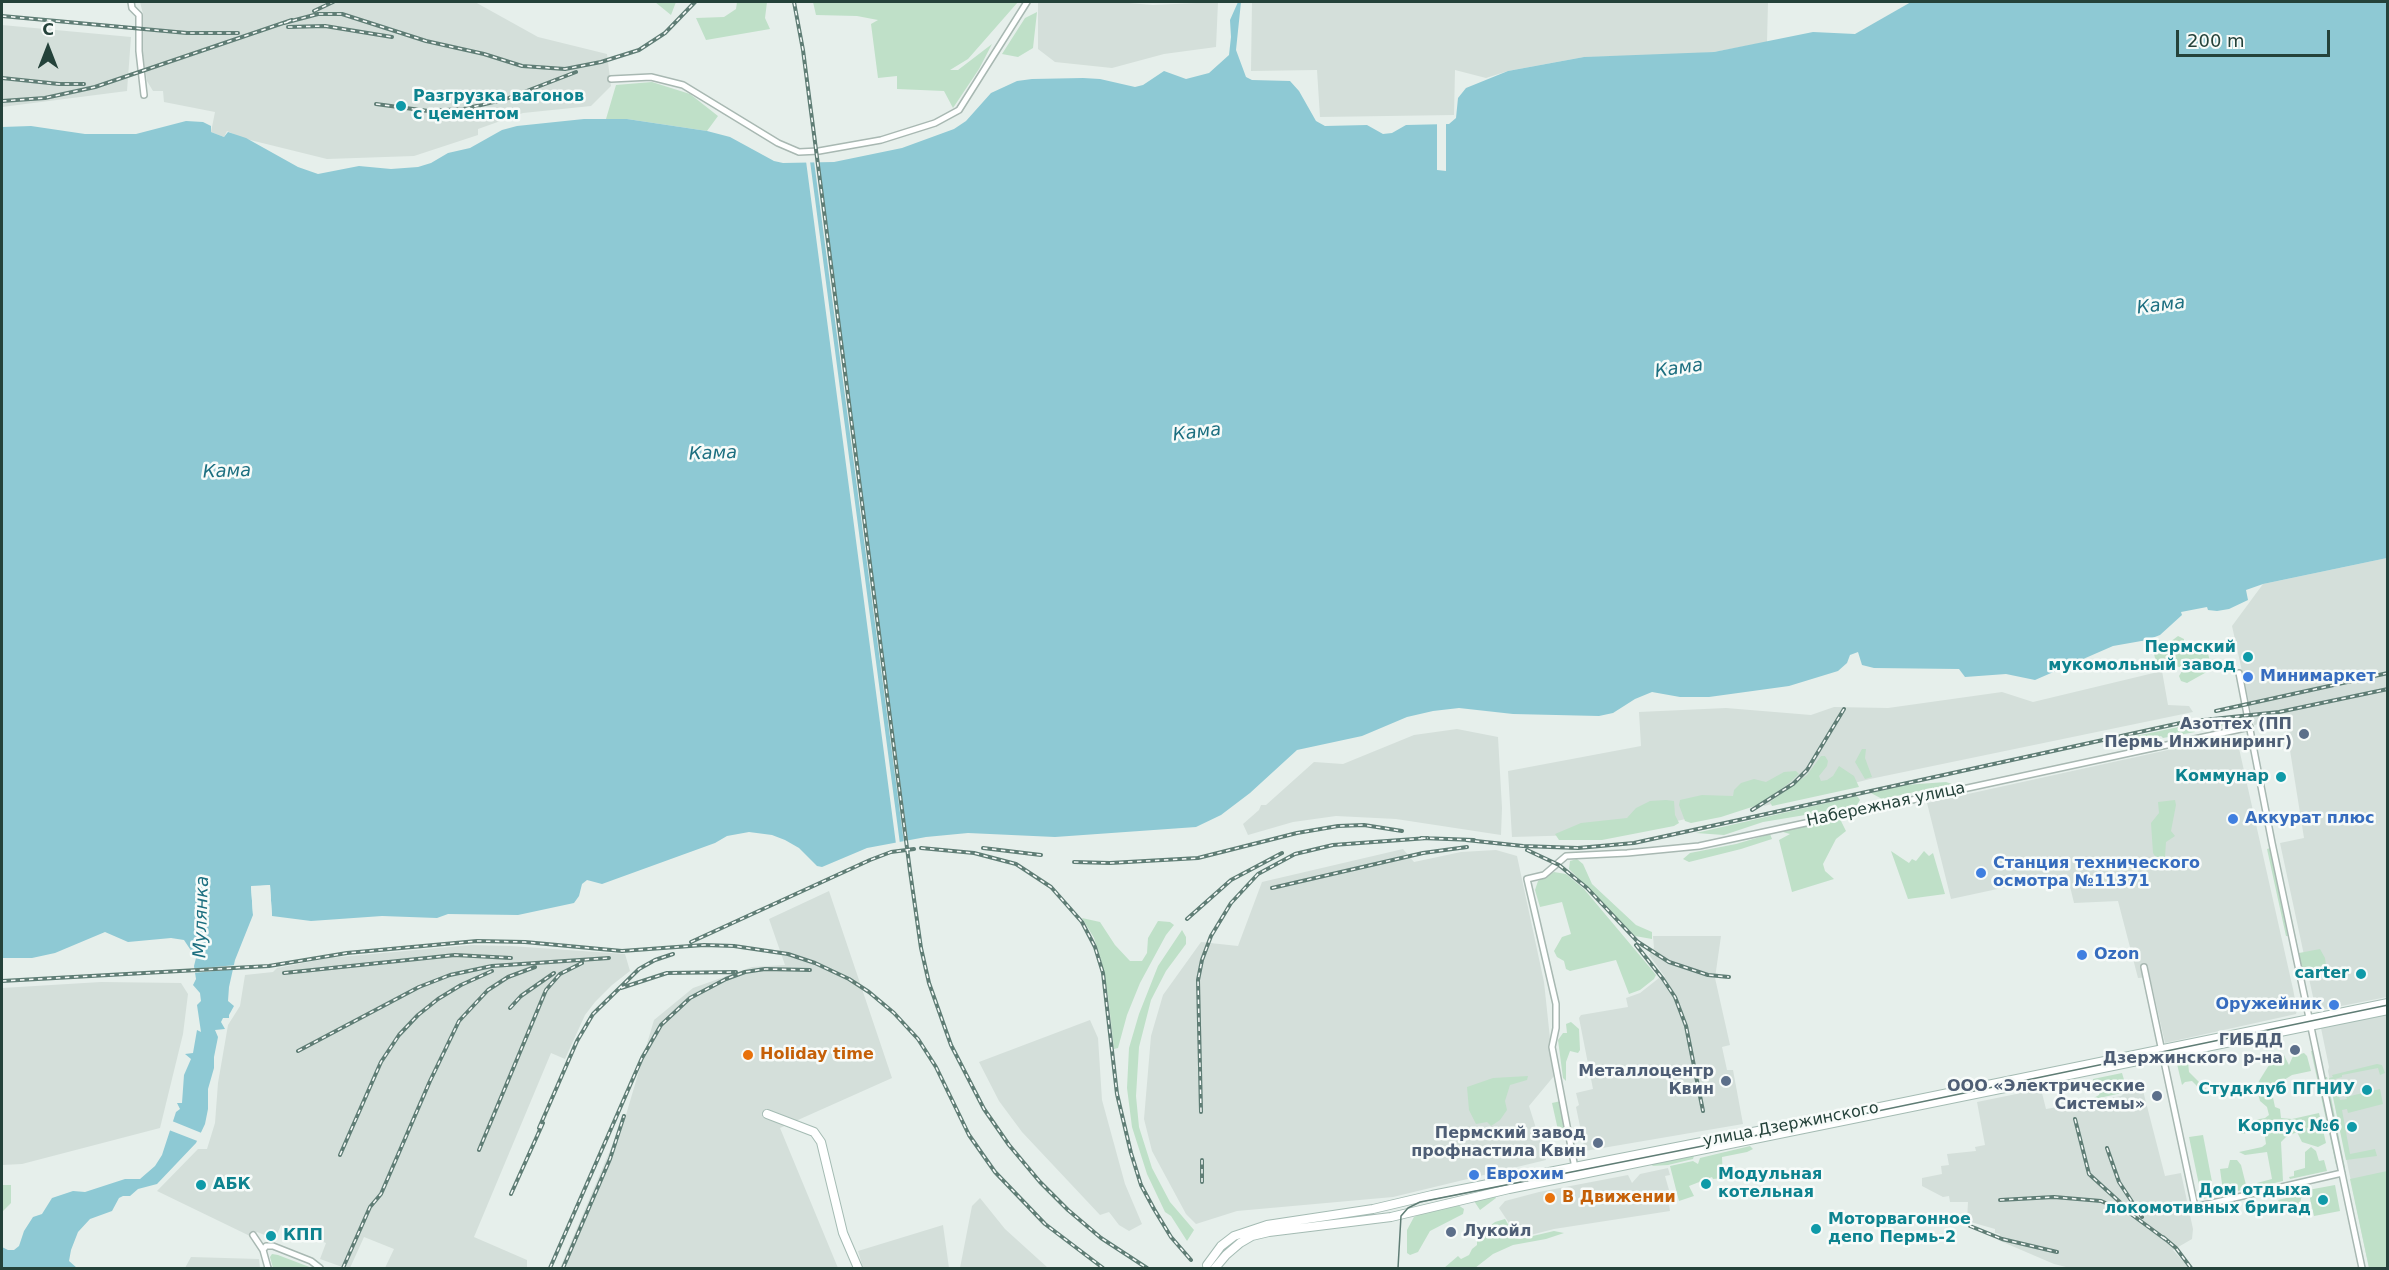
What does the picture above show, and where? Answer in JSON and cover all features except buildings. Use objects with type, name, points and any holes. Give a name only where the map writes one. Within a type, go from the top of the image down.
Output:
[{"type":"main road","name":"улица Дзержинского","points":[[2310,1023],[2388,1003]]},
{"type":"main road","name":"улица Дзержинского","points":[[1211,1267],[1225,1243],[1239,1234],[1257,1228],[1366,1210],[1432,1194],[1576,1172],[2310,1023],[2388,1010]]},
{"type":"main road","points":[[767,1114],[814,1132],[821,1142],[843,1233],[858,1269]]},
{"type":"street","points":[[131,2],[132,8],[139,15],[139,51],[144,95]]},
{"type":"street","points":[[611,79],[651,77],[683,84],[778,143],[799,152],[819,151],[880,140],[936,123],[959,110],[1027,2]]},
{"type":"street","points":[[2239,673],[2362,1269]]},
{"type":"street","name":"Набережная улица","points":[[1576,1172],[1552,1047],[1556,1028],[1556,1004],[1527,879],[1544,875],[1566,856],[1699,846],[2250,727]]},
{"type":"street","points":[[2145,967],[2195,1207],[2342,1173]]},
{"type":"street","points":[[253,1235],[262,1250],[268,1269]]},
{"type":"street","points":[[262,1250],[266,1246],[273,1246],[311,1262],[320,1269]]},
{"type":"shaded area","points":[[140,2],[475,2],[538,37],[607,54],[611,86],[591,106],[523,113],[478,129],[478,135],[414,156],[327,159],[242,138],[227,131],[224,137],[211,132],[215,112],[164,102],[163,91],[153,91],[147,81],[142,49],[143,14]]},
{"type":"shaded area","points":[[1038,2],[1117,2],[1153,5],[1218,2],[1216,47],[1164,54],[1112,68],[1055,62],[1038,49]]},
{"type":"shaded area","points":[[1252,2],[1768,2],[1767,42],[1714,52],[1584,57],[1508,71],[1486,78],[1455,70],[1454,115],[1320,117],[1317,70],[1251,71]]},
{"type":"shaded area","points":[[2,25],[131,37],[127,91],[2,107]]},
{"type":"shaded area","points":[[2387,558],[2387,997],[2316,1011],[2280,843],[2304,838],[2285,719],[2254,725],[2232,626],[2263,584]]},
{"type":"shaded area","points":[[2162,671],[2168,705],[2189,706],[2193,712],[1870,779],[1764,806],[1762,802],[1641,829],[1581,835],[1512,837],[1508,771],[1641,746],[1639,712],[1726,708],[1811,715],[1834,707],[1888,708],[2002,692],[2033,702]]},
{"type":"shaded area","points":[[1457,729],[1498,737],[1502,808],[1501,835],[1396,819],[1336,816],[1293,822],[1248,835],[1243,824],[1259,810],[1261,805],[1266,805],[1314,762],[1343,764],[1414,735]]},
{"type":"shaded area","points":[[2236,735],[2293,989],[2296,1014],[2165,1043],[2150,977],[2138,978],[2118,901],[2074,903],[2067,874],[1951,899],[1927,803]]},
{"type":"shaded area","points":[[1403,849],[1414,862],[1461,852],[1496,850],[1517,856],[1544,982],[1554,1076],[1529,1106],[1546,1160],[1393,1197],[1237,1211],[1196,1224],[1186,1214],[1152,1151],[1144,1119],[1151,1036],[1163,995],[1201,942],[1238,946],[1262,882]]},
{"type":"shaded area","points":[[829,891],[892,1078],[780,1128],[838,1268],[560,1268],[614,1141],[618,1142],[654,1020],[693,988],[752,967],[785,965],[769,919]]},
{"type":"shaded area","points":[[1653,936],[1721,936],[1715,978],[1730,1045],[1722,1047],[1727,1070],[1733,1070],[1743,1124],[1585,1151],[1576,1107],[1579,1105],[1576,1093],[1593,1089],[1579,1018],[1581,1015],[1628,1007],[1626,998],[1640,993],[1659,978],[1661,980],[1665,977],[1649,955],[1654,948]]},
{"type":"shaded area","points":[[471,945],[625,954],[630,971],[612,985],[585,1015],[565,1059],[551,1053],[474,1237],[527,1260],[527,1268],[385,1268],[394,1249],[364,1237],[350,1268],[345,1268],[320,1259],[326,1243],[281,1225],[275,1239],[257,1232],[252,1237],[157,1191],[198,1149],[207,1149],[215,1123],[218,1083],[228,1025],[240,1006],[245,975],[273,972],[277,968],[329,958]]},
{"type":"shaded area","points":[[101,982],[181,983],[188,994],[183,1034],[160,1128],[22,1164],[2,1165],[2,988]]},
{"type":"shaded area","points":[[2387,1014],[2387,1268],[2369,1268],[2321,1028]]},
{"type":"shaded area","points":[[1090,1020],[1098,1038],[1102,1100],[1125,1184],[1142,1224],[1129,1231],[1119,1225],[1109,1212],[1100,1215],[1022,1132],[999,1101],[979,1062]]},
{"type":"shaded area","points":[[2141,1083],[2165,1176],[2181,1173],[2193,1229],[2192,1239],[2173,1250],[2189,1268],[2070,1268],[2054,1264],[1998,1240],[2000,1234],[1995,1233],[1995,1229],[1967,1221],[1968,1202],[1950,1202],[1949,1196],[1943,1197],[1922,1186],[1922,1178],[1942,1174],[1941,1166],[1949,1165],[1947,1154],[1976,1151],[1975,1147],[1985,1145],[1977,1102],[2041,1089],[2046,1109],[2121,1096],[2127,1090],[2126,1087]]},
{"type":"shaded area","points":[[1668,1168],[1670,1175],[1665,1176],[1669,1190],[1667,1190],[1670,1211],[1554,1229],[1519,1238],[1499,1208],[1505,1201],[1539,1192],[1628,1175],[1632,1183],[1640,1174]]},
{"type":"shaded area","points":[[980,1198],[1005,1229],[1048,1268],[960,1268],[972,1206]]},
{"type":"shaded area","points":[[943,1225],[949,1268],[863,1268],[858,1251]]},
{"type":"shaded area","points":[[191,1257],[259,1259],[260,1268],[185,1268]]},
{"type":"green space","points":[[655,2],[676,2],[671,15]]},
{"type":"green space","points":[[737,2],[767,2],[765,18],[770,29],[706,40],[696,18],[724,17],[736,9]]},
{"type":"green space","points":[[813,2],[1018,2],[968,59],[950,70],[958,70],[992,44],[979,69],[953,108],[944,91],[897,89],[897,76],[878,78],[871,24],[878,20],[857,16],[816,15]]},
{"type":"green space","points":[[1037,12],[1033,48],[1018,57],[1002,54],[1025,18]]},
{"type":"green space","points":[[652,82],[690,94],[718,116],[707,131],[627,119],[606,119],[616,85]]},
{"type":"green space","points":[[2178,636],[2184,639],[2184,644],[2188,646],[2205,642],[2212,669],[2187,683],[2181,681],[2179,676],[2184,668],[2156,662],[2154,654]]},
{"type":"green space","points":[[2243,717],[2243,721],[2201,730],[2199,722]]},
{"type":"green space","points":[[2193,724],[2195,732],[2163,738],[2161,736],[2129,747],[2126,738]]},
{"type":"green space","points":[[1862,749],[1866,749],[1865,758],[1872,777],[1865,779],[1855,762]]},
{"type":"green space","points":[[1821,756],[1825,756],[1828,761],[1819,776],[1821,781],[1833,776],[1839,766],[1854,776],[1859,787],[1772,806],[1770,802],[1807,775]]},
{"type":"green space","points":[[1796,771],[1799,774],[1788,784],[1758,805],[1721,817],[1691,823],[1685,821],[1679,805],[1680,800],[1702,795],[1733,796],[1734,790],[1741,783],[1754,779],[1766,782],[1784,772]]},
{"type":"green space","points":[[1946,782],[1952,784],[1882,799],[1871,793],[1905,785]]},
{"type":"green space","points":[[1857,796],[1860,800],[1857,805],[1847,808],[1763,822],[1724,835],[1696,833]]},
{"type":"green space","points":[[2175,800],[2171,831],[2175,836],[2166,842],[2165,857],[2182,858],[2168,863],[2159,862],[2153,853],[2151,823],[2159,813],[2158,802]]},
{"type":"green space","points":[[1650,801],[1674,801],[1675,815],[1679,823],[1674,826],[1602,840],[1559,840],[1555,834],[1581,823],[1627,818],[1636,808]]},
{"type":"green space","points":[[1843,816],[1841,821],[1846,831],[1836,839],[1823,864],[1825,871],[1834,879],[1792,892],[1779,840],[1790,834],[1783,832],[1789,828]]},
{"type":"green space","points":[[1770,834],[1772,839],[1741,849],[1689,862],[1683,859],[1690,853],[1736,844]]},
{"type":"green space","points":[[2275,847],[2299,953],[2320,949],[2325,958],[2327,972],[2304,976],[2303,983]]},
{"type":"green space","points":[[2270,848],[2288,936],[2286,936],[2267,849]]},
{"type":"green space","points":[[1891,851],[1909,863],[1912,859],[1916,861],[1924,851],[1929,856],[1933,853],[1945,894],[1908,899]]},
{"type":"green space","points":[[1577,859],[1583,864],[1592,884],[1636,925],[1652,932],[1652,939],[1635,936],[1569,869],[1570,861]]},
{"type":"green space","points":[[1554,872],[1566,874],[1584,889],[1656,975],[1654,979],[1640,990],[1629,994],[1616,960],[1570,971],[1566,969],[1564,961],[1557,957],[1554,951],[1562,937],[1571,934],[1562,902],[1540,907],[1535,890],[1538,881]]},
{"type":"green space","points":[[1082,918],[1100,922],[1115,945],[1130,961],[1142,961],[1147,953],[1148,938],[1158,921],[1170,922],[1174,925],[1166,935],[1140,983],[1127,1015],[1118,1048],[1114,1049],[1102,964],[1094,938]]},
{"type":"green space","points":[[1182,930],[1186,937],[1186,944],[1166,971],[1151,1000],[1139,1047],[1136,1096],[1139,1127],[1152,1168],[1170,1202],[1194,1230],[1187,1241],[1171,1216],[1165,1212],[1147,1174],[1132,1127],[1127,1088],[1129,1048],[1139,1014],[1158,966]]},
{"type":"green space","points":[[1571,1022],[1579,1029],[1580,1050],[1578,1053],[1570,1051],[1566,1062],[1566,1081],[1563,1078],[1558,1040],[1563,1033],[1567,1033],[1566,1024]]},
{"type":"green space","points":[[2314,1050],[2338,1165],[2336,1165],[2311,1051]]},
{"type":"green space","points":[[2304,1053],[2311,1071],[2292,1075],[2271,1088],[2275,1107],[2280,1109],[2281,1118],[2292,1119],[2319,1113],[2326,1143],[2318,1147],[2302,1142],[2297,1132],[2286,1137],[2281,1142],[2283,1181],[2258,1187],[2257,1183],[2272,1179],[2267,1152],[2245,1155],[2239,1152],[2266,1144],[2264,1130],[2241,1134],[2244,1122],[2265,1118],[2269,1115],[2267,1107],[2260,1101],[2257,1090],[2259,1081],[2269,1065],[2278,1056],[2284,1055],[2289,1065],[2293,1056]]},
{"type":"green space","points":[[2188,1062],[2189,1072],[2208,1091],[2203,1092],[2192,1081],[2182,1085],[2177,1064]]},
{"type":"green space","points":[[2377,1064],[2382,1065],[2385,1073],[2380,1075],[2378,1068],[2342,1075],[2335,1079],[2340,1100],[2380,1089],[2383,1104],[2348,1113],[2347,1109],[2342,1110],[2350,1154],[2375,1149],[2377,1156],[2346,1160],[2329,1078],[2333,1077],[2332,1075]]},
{"type":"green space","points":[[2122,1073],[2125,1083],[2122,1093],[2090,1100],[2099,1095],[2100,1091],[2099,1086],[2093,1084],[2093,1079]]},
{"type":"green space","points":[[1528,1076],[1527,1080],[1510,1085],[1505,1101],[1507,1110],[1500,1120],[1491,1126],[1487,1122],[1476,1124],[1469,1110],[1467,1087],[1493,1078]]},
{"type":"green space","points":[[2325,1077],[2327,1077],[2345,1168],[2343,1169]]},
{"type":"green space","points":[[1561,1101],[1566,1131],[1564,1132],[1558,1130],[1552,1103]]},
{"type":"green space","points":[[2203,1135],[2214,1192],[2223,1191],[2220,1169],[2228,1168],[2230,1160],[2237,1160],[2241,1165],[2247,1189],[2202,1199],[2189,1137]]},
{"type":"green space","points":[[1750,1146],[1753,1149],[1747,1152],[1722,1157],[1723,1178],[1713,1179],[1712,1177],[1689,1186],[1694,1196],[1679,1201],[1670,1166],[1693,1161],[1698,1164],[1700,1158]]},
{"type":"green space","points":[[2311,1147],[2316,1151],[2319,1161],[2324,1160],[2327,1171],[2290,1179],[2289,1177],[2294,1176],[2294,1171],[2305,1168],[2305,1152]]},
{"type":"green space","points":[[1694,1156],[1693,1159],[1668,1165],[1652,1166],[1655,1162]]},
{"type":"green space","points":[[2387,1171],[2387,1268],[2369,1268],[2350,1179]]},
{"type":"green space","points":[[2,1185],[11,1185],[11,1203],[2,1212]]},
{"type":"green space","points":[[2335,1185],[2340,1211],[2314,1216],[2308,1190]]},
{"type":"green space","points":[[2302,1194],[2300,1204],[2281,1206],[2278,1200]]},
{"type":"green space","points":[[1495,1195],[1496,1198],[1480,1210],[1474,1201]]},
{"type":"green space","points":[[1458,1205],[1464,1209],[1463,1214],[1430,1231],[1418,1252],[1410,1255],[1407,1253],[1407,1230],[1414,1217]]},
{"type":"green space","points":[[1505,1219],[1516,1238],[1520,1239],[1554,1231],[1564,1233],[1513,1245],[1493,1254],[1475,1268],[1444,1268],[1458,1256],[1461,1259],[1469,1255],[1477,1245],[1477,1239],[1487,1235],[1487,1228]]},
{"type":"green space","points":[[272,1254],[312,1268],[273,1268],[270,1257]]},
{"type":"water","points":[[1238,2],[1241,2],[1236,50],[1246,77],[1252,80],[1290,81],[1299,91],[1316,121],[1325,126],[1367,125],[1383,134],[1392,133],[1406,125],[1449,124],[1456,118],[1458,98],[1466,88],[1508,71],[1584,57],[1714,52],[1813,32],[1855,34],[1911,2],[2387,2],[2387,558],[2263,584],[2246,590],[2248,600],[2229,609],[2217,611],[2208,610],[2207,607],[2181,612],[2182,615],[2160,635],[2147,640],[2113,646],[2035,680],[2006,674],[1965,677],[1959,669],[1874,668],[1862,665],[1858,652],[1850,655],[1847,663],[1838,671],[1789,686],[1709,697],[1680,697],[1652,692],[1635,699],[1613,713],[1599,716],[1513,714],[1459,708],[1433,711],[1407,717],[1362,736],[1297,750],[1250,793],[1221,815],[1196,827],[1055,837],[968,833],[926,837],[867,848],[822,867],[817,866],[799,848],[785,840],[772,835],[749,832],[727,836],[715,843],[602,884],[587,880],[582,884],[579,896],[574,903],[518,915],[448,914],[437,918],[382,916],[311,921],[272,916],[270,885],[251,887],[253,915],[235,960],[229,987],[228,1001],[234,1006],[229,1018],[223,1018],[221,1022],[225,1029],[215,1030],[218,1037],[214,1068],[208,1089],[208,1109],[205,1124],[196,1143],[157,1184],[138,1189],[130,1196],[119,1198],[112,1211],[90,1219],[78,1232],[71,1250],[69,1261],[77,1268],[2,1268],[2,1247],[14,1250],[19,1246],[24,1231],[33,1217],[42,1214],[52,1198],[73,1191],[85,1192],[125,1179],[140,1179],[155,1166],[162,1155],[176,1112],[180,1109],[177,1103],[182,1103],[184,1075],[191,1059],[185,1054],[193,1053],[197,1030],[201,1032],[197,1005],[201,1001],[200,993],[193,985],[196,979],[194,966],[196,958],[184,940],[171,938],[128,942],[105,932],[55,953],[32,958],[2,958],[2,127],[31,126],[85,134],[136,134],[186,121],[203,122],[211,126],[211,132],[224,137],[228,132],[246,138],[298,167],[318,174],[359,166],[391,169],[418,167],[431,163],[448,153],[470,148],[502,130],[517,126],[584,119],[627,119],[707,131],[730,137],[774,161],[783,163],[834,162],[902,148],[954,129],[966,121],[991,93],[1017,81],[1083,78],[1100,79],[1135,87],[1143,85],[1164,71],[1186,79],[1209,73],[1229,55],[1230,20]]},
{"type":"pier","points":[[1437,124],[1446,124],[1446,171],[1437,170]]},
{"type":"pier","points":[[806,161],[810,161],[900,844],[896,844]]},
{"type":"pier","points":[[814,161],[818,161],[908,842],[904,843]]},
{"type":"pier","points":[[270,885],[272,916],[269,916],[267,888],[254,889],[256,916],[253,915],[251,886]]},
{"type":"pier","points":[[237,965],[237,969],[192,973],[191,969]]},
{"type":"pier","points":[[172,1121],[204,1134],[200,1142],[169,1130]]},
{"type":"tram line","points":[[1398,1268],[1401,1216],[1408,1208],[1420,1202],[1844,1118],[2388,1005]]},
{"type":"railway","points":[[314,11],[333,2]]},
{"type":"railway","points":[[284,23],[318,14],[342,14],[426,41],[484,54],[522,66],[565,69],[601,62],[639,50],[665,33],[695,2]]},
{"type":"railway","points":[[794,2],[803,50],[910,871],[921,948],[929,983],[951,1045],[984,1109],[1009,1145],[1040,1182],[1068,1210],[1101,1238],[1147,1268]]},
{"type":"railway","points":[[2,16],[187,33],[238,33]]},
{"type":"railway","points":[[2,101],[45,98],[95,87],[292,20]]},
{"type":"railway","points":[[288,27],[325,26],[392,37]]},
{"type":"railway","points":[[376,104],[428,111],[464,109],[506,99],[576,72]]},
{"type":"railway","points":[[2,78],[59,84],[84,84]]},
{"type":"railway","points":[[2216,711],[2388,673]]},
{"type":"railway","points":[[1466,840],[1523,846],[1578,848],[1634,843],[2185,722],[2279,712],[2388,689]]},
{"type":"railway","points":[[1752,810],[1793,784],[1807,770],[1844,709]]},
{"type":"railway","points":[[1074,862],[1110,863],[1198,858],[1297,833],[1338,826],[1364,825],[1402,831]]},
{"type":"railway","points":[[1421,838],[1474,840]]},
{"type":"railway","points":[[1201,1112],[1198,980],[1202,960],[1211,936],[1231,903],[1258,874],[1295,854],[1333,845],[1428,838]]},
{"type":"railway","points":[[1272,888],[1423,853],[1467,847]]},
{"type":"railway","points":[[921,848],[974,853],[1016,864],[1051,887],[1082,922],[1095,947],[1103,973],[1117,1094],[1141,1185],[1171,1237],[1191,1260]]},
{"type":"railway","points":[[983,848],[1041,855]]},
{"type":"railway","points":[[691,942],[870,860],[891,852],[914,849]]},
{"type":"railway","points":[[1527,850],[1559,865],[1587,888],[1638,942],[1669,962],[1708,975],[1729,977]]},
{"type":"railway","points":[[1187,919],[1231,880],[1282,853]]},
{"type":"railway","points":[[2,981],[269,966],[347,953],[477,941],[525,942],[622,951],[704,945],[734,946],[788,954],[815,963],[849,979],[894,1013],[918,1039],[936,1067],[969,1135],[995,1172],[1045,1224],[1103,1268]]},
{"type":"railway","points":[[1636,945],[1675,997],[1686,1026],[1703,1111]]},
{"type":"railway","points":[[539,1128],[577,1041],[593,1014],[639,969],[673,954]]},
{"type":"railway","points":[[284,973],[455,955],[511,958]]},
{"type":"railway","points":[[298,1051],[419,987],[450,975],[492,966],[609,958]]},
{"type":"railway","points":[[479,1150],[546,990],[560,974],[582,963]]},
{"type":"railway","points":[[343,1268],[370,1207],[381,1194],[459,1021],[488,990],[508,977],[535,967]]},
{"type":"railway","points":[[550,1268],[642,1058],[661,1025],[690,998],[726,979],[745,972],[765,969],[810,970]]},
{"type":"railway","points":[[340,1155],[381,1062],[399,1035],[418,1015],[438,999],[461,985],[492,971]]},
{"type":"railway","points":[[621,988],[667,973],[736,972]]},
{"type":"railway","points":[[510,1008],[521,996],[554,973]]},
{"type":"railway","points":[[563,1268],[610,1159],[624,1116]]},
{"type":"railway","points":[[2075,1119],[2089,1174],[2123,1205]]},
{"type":"railway","points":[[511,1194],[543,1123]]},
{"type":"railway","points":[[2107,1148],[2119,1182],[2142,1217]]},
{"type":"railway","points":[[1202,1160],[1202,1182]]},
{"type":"railway","points":[[2000,1200],[2054,1197],[2101,1201],[2131,1214],[2169,1242]]},
{"type":"railway","points":[[1970,1226],[2002,1239],[2057,1252]]},
{"type":"railway","points":[[2163,1237],[2176,1248],[2191,1268]]},
{"type":"place","name":"Разгрузка вагонов с цементом","points":[[401,106]]},
{"type":"place","name":"Пермский мукомольный завод","points":[[2248,657]]},
{"type":"place","name":"Минимаркет","points":[[2248,677]]},
{"type":"place","name":"Азоттех (ПП Пермь Инжиниринг)","points":[[2304,734]]},
{"type":"place","name":"Коммунар","points":[[2281,777]]},
{"type":"place","name":"Аккурат плюс","points":[[2233,819]]},
{"type":"place","name":"Станция технического осмотра №11371","points":[[1981,873]]},
{"type":"place","name":"Ozon","points":[[2082,955]]},
{"type":"place","name":"carter","points":[[2361,974]]},
{"type":"place","name":"Оружейник","points":[[2334,1005]]},
{"type":"place","name":"ГИБДД Дзержинского р-на","points":[[2295,1050]]},
{"type":"place","name":"Holiday time","points":[[748,1055]]},
{"type":"place","name":"Металлоцентр Квин","points":[[1726,1081]]},
{"type":"place","name":"Студклуб ПГНИУ","points":[[2367,1090]]},
{"type":"place","name":"ООО «Электрические Системы»","points":[[2157,1096]]},
{"type":"place","name":"Корпус №6","points":[[2352,1127]]},
{"type":"place","name":"Пермский завод профнастила Квин","points":[[1598,1143]]},
{"type":"place","name":"Еврохим","points":[[1474,1175]]},
{"type":"place","name":"Модульная котельная","points":[[1706,1184]]},
{"type":"place","name":"АБК","points":[[201,1185]]},
{"type":"place","name":"В Движении","points":[[1550,1198]]},
{"type":"place","name":"Дом отдыха локомотивных бригад","points":[[2323,1200]]},
{"type":"place","name":"Моторвагонное депо Пермь-2","points":[[1816,1229]]},
{"type":"place","name":"Лукойл","points":[[1451,1232]]},
{"type":"place","name":"КПП","points":[[271,1236]]},
{"type":"water label","name":"Кама","points":[[2161,306]]},
{"type":"water label","name":"Кама","points":[[1679,369]]},
{"type":"water label","name":"Кама","points":[[1197,433]]},
{"type":"water label","name":"Кама","points":[[713,454]]},
{"type":"water label","name":"Кама","points":[[227,472]]},
{"type":"water label","name":"Мулянка","points":[[202,917]]}]
